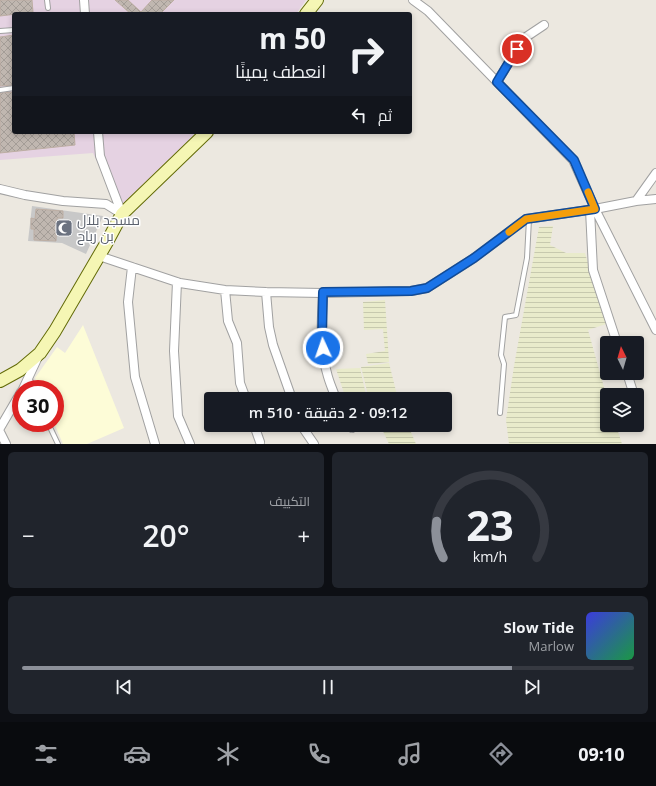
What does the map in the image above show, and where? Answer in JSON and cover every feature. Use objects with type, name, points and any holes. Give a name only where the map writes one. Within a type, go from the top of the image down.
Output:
[{"type":"main road","points":[[308,12],[317,0]]},
{"type":"main road","points":[[0,381],[20,370],[40,353],[55,331],[122,214],[205,134]]},
{"type":"street","points":[[84,0],[85,12]]},
{"type":"street","points":[[413,0],[428,11],[574,160],[593,210],[656,330]]},
{"type":"street","points":[[497,82],[526,37],[544,25]]},
{"type":"street","points":[[98,134],[100,156],[122,214]]},
{"type":"street","points":[[636,201],[656,173]]},
{"type":"street","points":[[0,189],[63,201],[106,204],[122,214]]},
{"type":"street","points":[[99,256],[177,282],[225,290],[266,292],[411,291],[427,288],[474,258],[526,219],[593,210],[636,201],[656,199]]},
{"type":"street","points":[[593,210],[593,270],[615,336]]},
{"type":"street","points":[[132,267],[128,302],[135,377],[155,444]]},
{"type":"street","points":[[177,282],[174,350],[178,416],[190,444]]},
{"type":"street","points":[[225,290],[228,320],[237,342],[240,383],[243,392]]},
{"type":"street","points":[[266,292],[269,327],[273,345],[290,392]]},
{"type":"street","points":[[323,292],[323,352],[326,372],[333,392]]},
{"type":"street","points":[[28,380],[40,353]]},
{"type":"street","points":[[0,428],[12,407]]},
{"type":"street","points":[[0,432],[6,444]]},
{"type":"street","points":[[256,432],[260,442]]},
{"type":"street","points":[[306,432],[314,444]]},
{"type":"lane","points":[[47,0],[48,8]]},
{"type":"lane","points":[[0,31],[12,30]]},
{"type":"lane","points":[[0,90],[12,88]]},
{"type":"lane","points":[[500,413],[504,364],[501,355],[505,317],[516,314],[527,258],[530,218]]},
{"type":"lane","points":[[52,432],[58,444]]},
{"type":"shaded area","points":[[0,0],[306,0],[297,12],[12,12],[12,134],[195,134],[119,209],[93,153],[0,160]]},
{"type":"shaded area","name":"مسجد بلال بن رباح","points":[[32,206],[103,216],[86,254],[62,243],[28,241]]},
{"type":"shaded area","points":[[553,226],[550,245],[566,253],[585,253],[606,324],[588,330],[600,373],[600,380],[602,380],[604,388],[600,388],[600,432],[618,432],[622,444],[509,444],[506,420],[514,366],[539,227]]},
{"type":"shaded area","points":[[385,300],[389,362],[368,364],[366,354],[385,351],[383,329],[364,330],[363,302]]},
{"type":"shaded area","points":[[83,325],[124,428],[87,444],[63,444],[58,432],[64,432],[64,380],[36,380],[35,378],[57,347],[65,353]]},
{"type":"shaded area","points":[[389,363],[396,392],[367,392],[361,367]]},
{"type":"shaded area","points":[[360,368],[365,392],[344,392],[336,369]]},
{"type":"shaded area","points":[[383,432],[411,432],[416,444],[389,444]]},
{"type":"building","points":[[0,0],[32,0],[33,12],[12,12],[12,15],[0,16]]},
{"type":"building","points":[[115,0],[128,0],[141,12],[129,12]]},
{"type":"building","points":[[152,0],[174,0],[162,12],[141,12]]},
{"type":"building","points":[[12,35],[12,85],[0,86],[0,37]]},
{"type":"building","points":[[12,92],[12,134],[74,134],[75,145],[0,153],[0,93]]},
{"type":"building","points":[[36,209],[63,211],[63,218],[57,218],[56,241],[34,240],[34,229],[31,229],[31,218],[35,219]]},
{"type":"slow traffic","points":[[509,232],[526,219],[595,209],[588,192]]},
{"type":"place","name":"مسجد بلال بن رباح","points":[[64,228]]},
{"type":"route","points":[[323,348],[323,292],[411,291],[427,288],[474,258],[526,219],[595,209],[574,160],[497,82],[517,49]]}]
